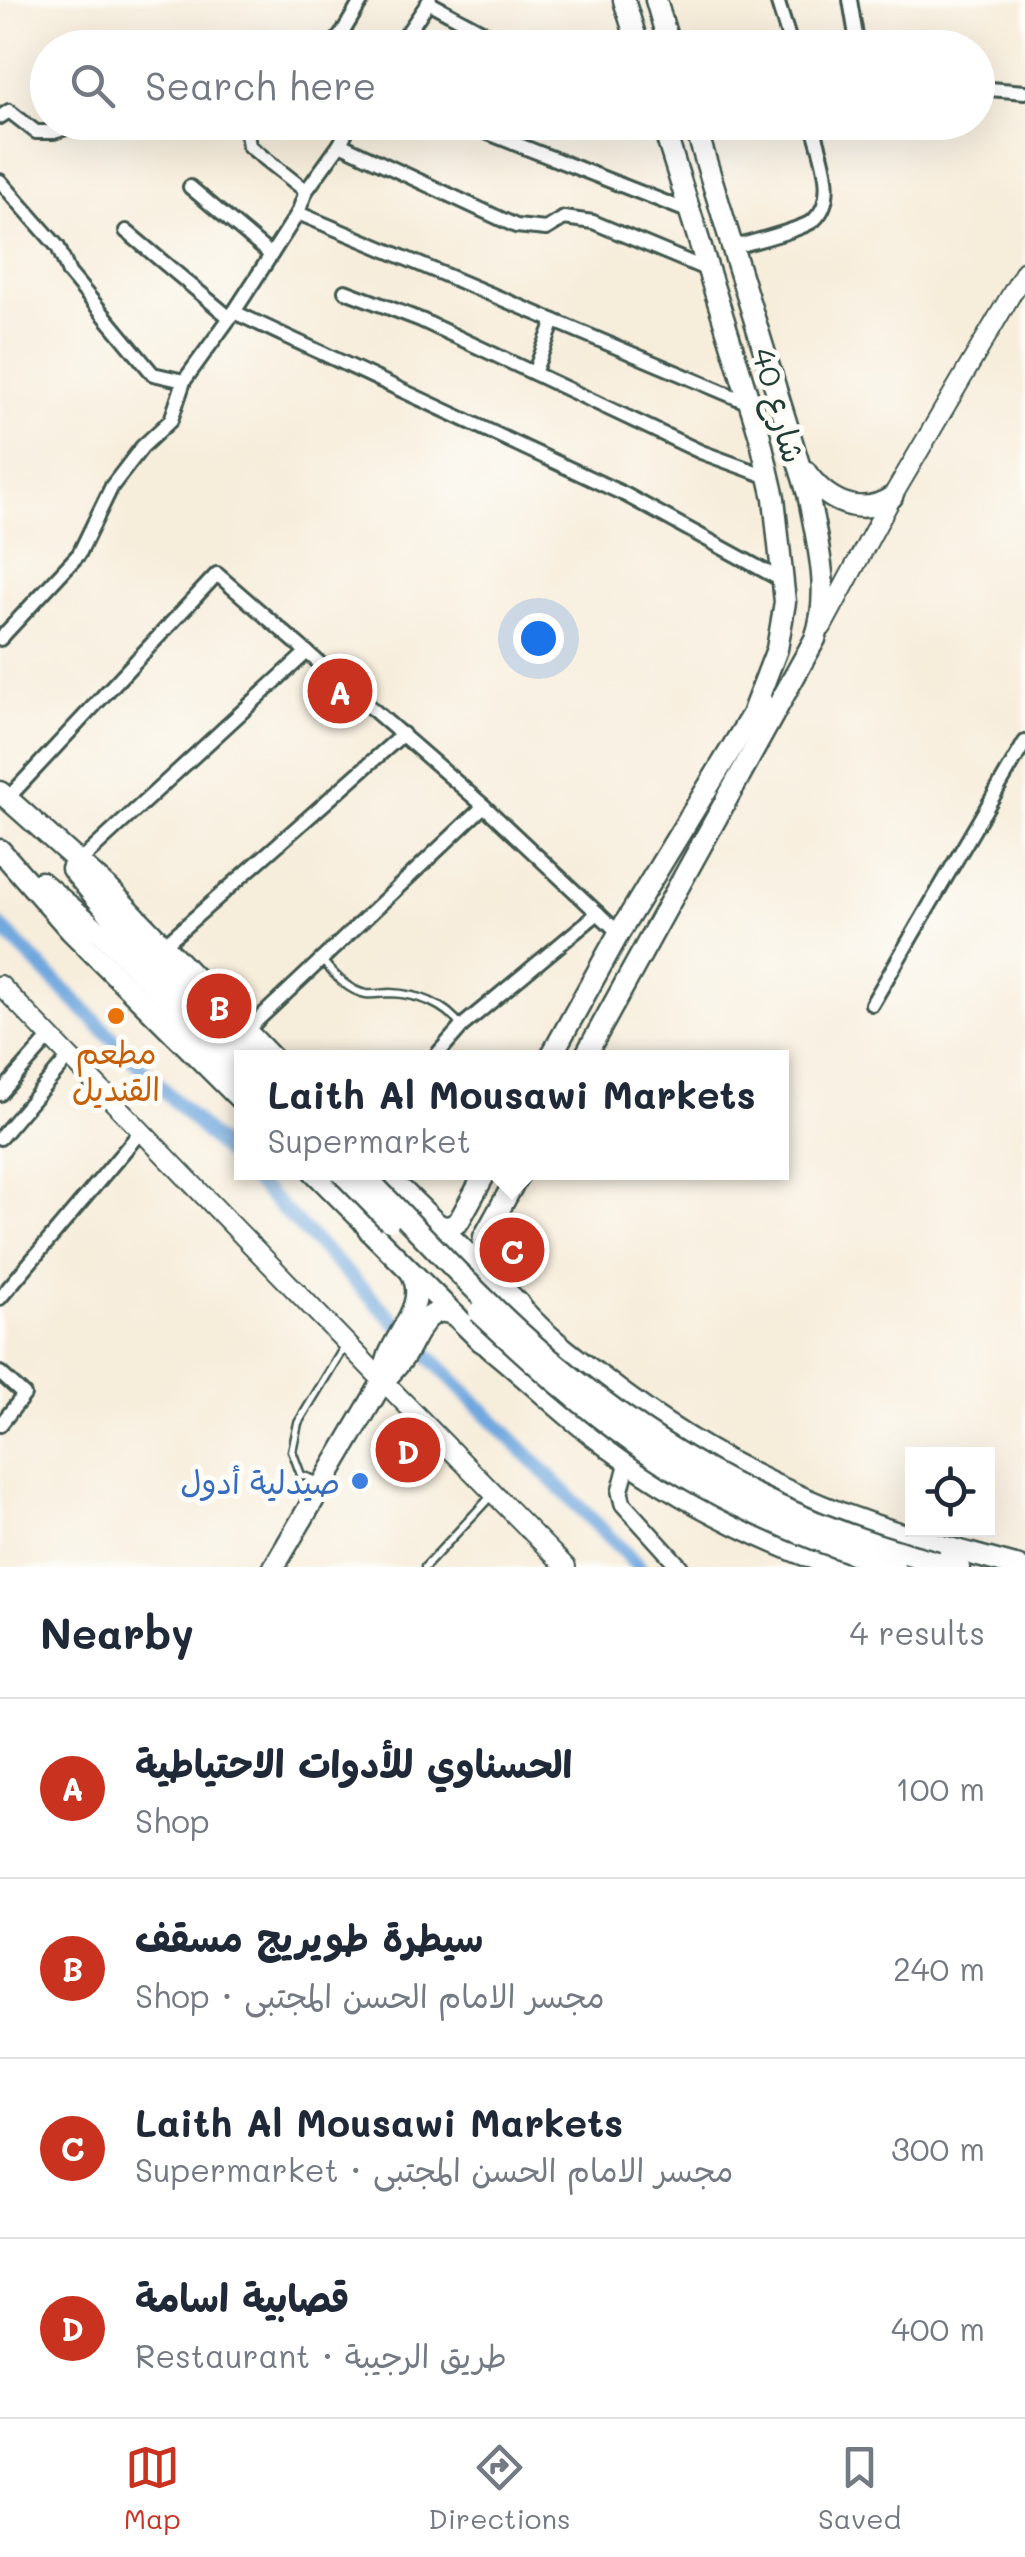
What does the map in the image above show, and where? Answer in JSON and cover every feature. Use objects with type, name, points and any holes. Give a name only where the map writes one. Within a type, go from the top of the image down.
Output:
[{"type":"main road","points":[[624,0],[633,30]]},
{"type":"main road","points":[[656,0],[665,30]]},
{"type":"main road","name":"شارع 40","points":[[668,140],[749,403],[774,498],[785,582],[784,620],[778,648],[754,709]]},
{"type":"main road","name":"شارع 40","points":[[699,140],[808,494],[823,586],[821,622],[815,639]]},
{"type":"main road","points":[[588,1050],[892,497],[1025,272]]},
{"type":"main road","points":[[799,463],[818,488],[849,505],[865,508],[892,497]]},
{"type":"main road","points":[[554,1050],[619,933],[754,709],[815,639]]},
{"type":"main road","points":[[3,795],[110,890],[264,1050]]},
{"type":"main road","points":[[22,814],[107,926],[234,1065]]},
{"type":"main road","points":[[0,848],[107,926],[239,1050]]},
{"type":"main road","points":[[0,848],[71,931],[234,1093]]},
{"type":"main road","points":[[0,984],[566,1567]]},
{"type":"main road","points":[[336,1181],[342,1192],[363,1180]]},
{"type":"main road","points":[[372,1180],[548,1357],[672,1450],[711,1474],[795,1514],[959,1567]]},
{"type":"main road","points":[[362,1221],[360,1205],[367,1191],[386,1180]]},
{"type":"main road","points":[[389,1180],[557,1342],[681,1435],[761,1479],[842,1514],[1019,1567]]},
{"type":"main road","points":[[431,1219],[444,1227],[454,1226],[482,1180]]},
{"type":"main road","points":[[496,1282],[486,1266],[482,1247],[516,1180]]},
{"type":"main road","points":[[336,1181],[362,1221],[457,1318]]},
{"type":"main road","points":[[336,1181],[573,1396],[639,1446],[702,1485],[789,1528],[894,1567]]},
{"type":"main road","points":[[276,1566],[420,1314],[409,1270]]},
{"type":"main road","points":[[490,1348],[509,1350],[523,1340],[528,1329],[524,1310]]},
{"type":"main road","points":[[420,1314],[451,1313],[592,1436],[655,1480],[781,1545],[836,1567]]},
{"type":"main road","points":[[522,1376],[519,1360],[526,1346],[541,1339],[557,1342]]},
{"type":"street","points":[[344,30],[362,0]]},
{"type":"street","points":[[778,0],[787,30]]},
{"type":"street","points":[[850,0],[855,30]]},
{"type":"street","points":[[409,30],[429,1],[481,30]]},
{"type":"street","points":[[995,89],[1025,92]]},
{"type":"street","points":[[0,117],[9,111],[30,127]]},
{"type":"street","points":[[248,140],[249,146],[306,191]]},
{"type":"street","points":[[0,639],[79,554],[112,486],[142,447],[171,420],[184,381],[232,315],[298,213],[306,191],[342,140]]},
{"type":"street","points":[[506,140],[690,212]]},
{"type":"street","points":[[732,248],[812,222],[822,210],[826,192],[817,140]]},
{"type":"street","points":[[340,144],[516,226],[546,229],[564,218],[593,222],[708,270]]},
{"type":"street","points":[[0,180],[58,247],[69,274],[153,374],[184,381]]},
{"type":"street","points":[[190,187],[271,255]]},
{"type":"street","points":[[298,213],[749,403]]},
{"type":"street","points":[[126,231],[232,315],[626,495],[785,582]]},
{"type":"street","points":[[345,291],[421,320],[701,452],[769,477]]},
{"type":"street","points":[[534,373],[554,321]]},
{"type":"street","points":[[3,795],[217,574],[484,806],[619,933]]},
{"type":"street","points":[[78,863],[307,652]]},
{"type":"street","points":[[164,945],[403,734]]},
{"type":"street","points":[[872,1004],[1025,742]]},
{"type":"street","points":[[246,1031],[484,806]]},
{"type":"street","points":[[441,1050],[462,1026],[598,914]]},
{"type":"street","points":[[0,1094],[51,1036]]},
{"type":"street","points":[[0,1138],[70,1056]]},
{"type":"street","points":[[0,1298],[142,1130]]},
{"type":"street","points":[[0,1373],[24,1395],[0,1425]]},
{"type":"street","points":[[628,1462],[620,1492],[624,1504],[680,1567]]},
{"type":"lane","points":[[322,959],[336,977],[363,994],[396,993],[426,1000],[450,1010],[462,1026]]},
{"type":"lane","points":[[322,1482],[302,1475],[292,1451],[298,1423],[346,1343]]},
{"type":"lane","points":[[425,1567],[494,1492]]},
{"type":"waterway","points":[[0,926],[234,1160]]},
{"type":"waterway","points":[[254,1180],[639,1567]]},
{"type":"place","name":"الحسناوي للأدوات الاحتياطية","points":[[340,691]]},
{"type":"place","name":"سيطرة طويريج مسقف","points":[[219,1006]]},
{"type":"place","name":"مطعم القنديل","points":[[116,1016]]},
{"type":"place","name":"Laith Al Mousawi Markets","points":[[512,1250]]},
{"type":"place","name":"قصابية اسامة","points":[[408,1450]]},
{"type":"place","name":"صيدلية أدول","points":[[360,1481]]}]
